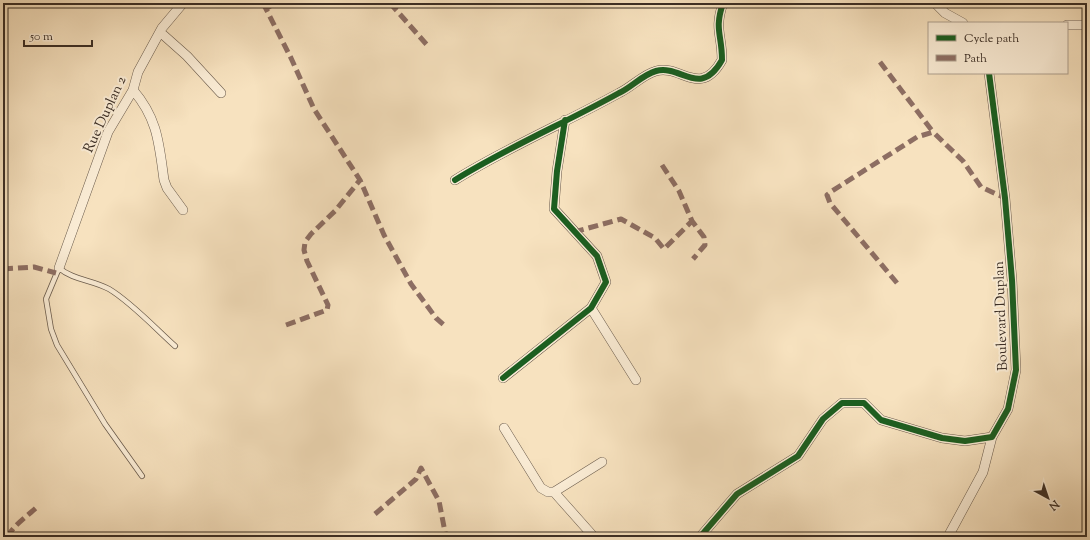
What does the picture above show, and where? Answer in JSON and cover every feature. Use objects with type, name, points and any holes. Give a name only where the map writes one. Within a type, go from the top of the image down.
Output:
[{"type":"street","name":"Rue Duplan 2","points":[[58,268],[108,132],[133,90],[138,72],[160,32],[183,3]]},
{"type":"street","points":[[455,180],[485,161],[620,93],[656,71],[668,70],[693,79],[712,74],[722,60],[717,27],[723,3]]},
{"type":"street","points":[[935,3],[946,13],[962,22]]},
{"type":"street","points":[[1068,25],[1087,25]]},
{"type":"street","points":[[160,32],[187,56],[221,93]]},
{"type":"street","name":"Boulevard Duplan","points":[[950,537],[950,533],[983,472],[992,437],[1008,409],[1016,370],[1012,280],[1005,206],[989,74]]},
{"type":"street","points":[[133,90],[144,103],[156,127],[164,180],[167,188],[183,210]]},
{"type":"street","points":[[503,378],[592,308],[606,282],[596,256],[554,209],[557,171],[565,120]]},
{"type":"street","points":[[592,308],[636,380]]},
{"type":"street","points":[[700,537],[737,494],[798,456],[823,419],[842,403],[864,403],[881,420],[942,438],[965,441],[992,437]]},
{"type":"street","points":[[504,428],[536,482],[544,491],[554,492],[602,462]]},
{"type":"street","points":[[554,492],[594,537]]},
{"type":"lane","points":[[142,476],[105,424],[57,345],[50,329],[46,299],[58,268],[66,274],[109,289],[145,318],[175,346]]},
{"type":"marked path","points":[[263,3],[291,58],[314,109],[360,180],[384,235],[411,284],[436,318],[444,325]]},
{"type":"marked path","points":[[266,9],[275,3]]},
{"type":"marked path","points":[[390,3],[427,45]]},
{"type":"marked path","points":[[880,62],[933,132]]},
{"type":"marked path","points":[[897,283],[830,203],[827,195],[832,191],[917,137],[933,132],[963,161],[981,187],[1005,198]]},
{"type":"marked path","points":[[662,165],[679,191],[692,221],[704,237],[705,245],[693,259]]},
{"type":"marked path","points":[[286,325],[327,310],[328,305],[307,261],[304,250],[305,242],[311,234],[335,211],[360,180]]},
{"type":"marked path","points":[[574,232],[621,219],[655,238],[664,249],[692,221]]},
{"type":"marked path","points":[[3,269],[34,267],[56,273]]},
{"type":"marked path","points":[[375,514],[416,479],[421,468],[439,501],[446,537]]},
{"type":"marked path","points":[[8,537],[13,529],[38,506]]},
{"type":"cycle path","points":[[455,180],[495,157],[599,104],[651,73],[665,70],[690,78],[698,79],[706,77],[714,71],[722,60],[719,20],[723,3]]},
{"type":"cycle path","points":[[700,537],[737,494],[798,456],[823,419],[842,403],[864,403],[881,420],[942,438],[965,441],[992,437],[1008,409],[1016,370],[1012,280],[1005,198],[989,74]]},
{"type":"cycle path","points":[[503,378],[591,308],[606,282],[597,256],[554,209],[557,171],[565,120]]}]
